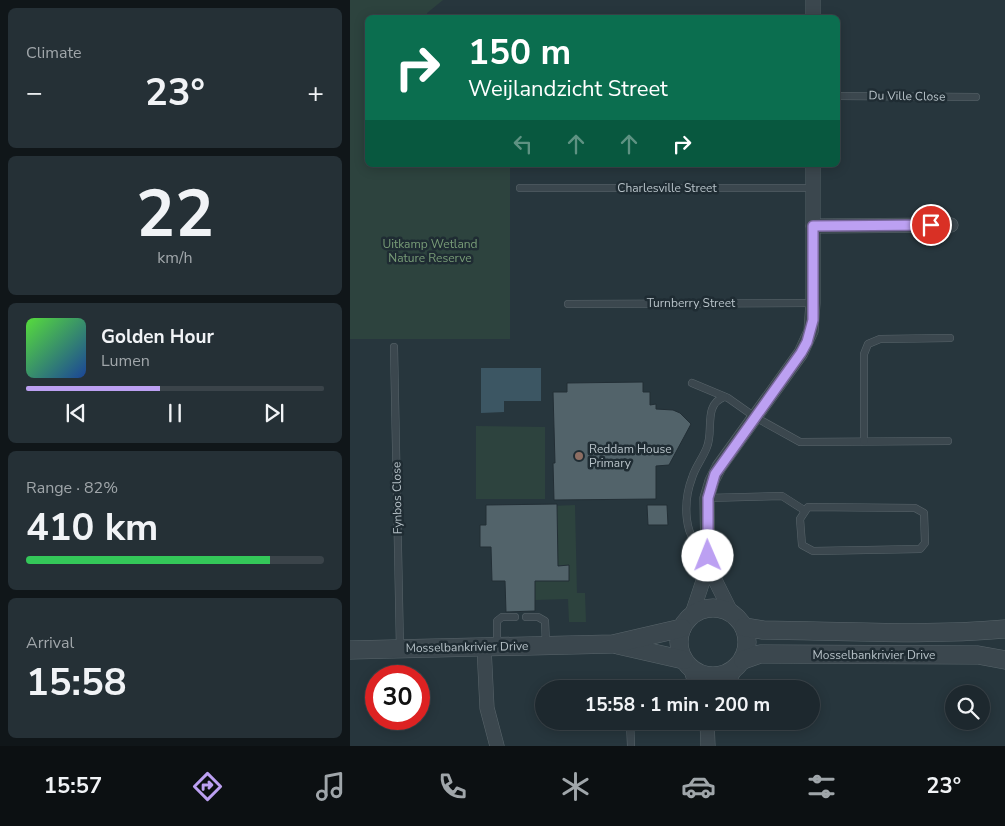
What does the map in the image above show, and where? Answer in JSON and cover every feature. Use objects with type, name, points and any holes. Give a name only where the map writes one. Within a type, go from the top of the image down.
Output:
[{"type":"street","points":[[813,0],[813,15]]},
{"type":"street","points":[[694,680],[679,641],[708,566],[708,498],[712,481],[719,467],[807,342],[812,326],[813,167]]},
{"type":"street","points":[[813,226],[951,225]]},
{"type":"street","points":[[708,566],[731,612],[744,627],[748,638],[747,650],[729,680]]},
{"type":"street","points":[[687,621],[712,608],[731,612]]},
{"type":"street","name":"Mosselbankrivier Drive","points":[[350,650],[613,644],[687,621]]},
{"type":"street","name":"Mosselbankrivier Drive","points":[[744,627],[763,630],[886,632],[1005,629]]},
{"type":"street","name":"Mosselbankrivier Drive","points":[[613,644],[687,663]]},
{"type":"street","points":[[491,647],[487,708],[497,746]]},
{"type":"street","name":"Mosselbankrivier Drive","points":[[739,664],[760,654],[978,655],[1005,660]]},
{"type":"street","points":[[687,663],[705,676],[716,676],[739,664]]},
{"type":"street","points":[[708,746],[709,730]]},
{"type":"lane","name":"Du Ville Close","points":[[840,96],[976,97]]},
{"type":"lane","name":"Charlesville Street","points":[[520,188],[813,188]]},
{"type":"lane","name":"Turnberry Street","points":[[568,304],[813,303]]},
{"type":"lane","points":[[864,441],[864,354],[868,344],[880,339],[950,338]]},
{"type":"lane","name":"Fynbos Close","points":[[394,347],[400,649]]},
{"type":"lane","points":[[692,383],[709,388],[794,440],[948,441]]},
{"type":"lane","points":[[708,550],[697,545],[691,536],[687,501],[691,480],[709,440],[712,407],[719,399],[724,397]]},
{"type":"lane","points":[[708,498],[782,496],[804,510]]},
{"type":"lane","points":[[808,507],[915,508],[924,513],[925,543],[920,549],[813,550],[802,545],[800,519],[804,510],[808,507]]},
{"type":"lane","points":[[526,617],[538,616],[545,620],[546,646]]},
{"type":"lane","points":[[491,647],[497,621],[502,617],[515,617]]},
{"type":"lane","points":[[630,730],[631,746]]},
{"type":"green space","name":"Uitkamp Wetland Nature Reserve","points":[[350,0],[443,0],[427,15],[365,15],[365,167],[510,167],[510,339],[350,339]]},
{"type":"green space","points":[[476,426],[545,427],[545,499],[476,499]]},
{"type":"green space","points":[[575,505],[577,593],[585,593],[586,622],[569,622],[568,599],[535,600],[535,580],[569,580],[569,565],[549,566],[551,506]]},
{"type":"water","points":[[481,368],[541,368],[541,401],[504,401],[504,412],[481,413]]},
{"type":"building","points":[[643,382],[643,392],[650,392],[650,405],[656,404],[656,409],[673,410],[680,413],[691,424],[669,465],[656,466],[656,499],[554,500],[553,392],[567,392],[567,383]]},
{"type":"building","points":[[557,504],[558,566],[569,565],[569,581],[535,581],[535,611],[506,612],[505,581],[492,581],[491,547],[480,547],[480,525],[486,525],[486,505]]},
{"type":"building","points":[[647,505],[667,505],[668,525],[648,525]]},
{"type":"place","name":"Reddam House Primary","points":[[579,456]]},
{"type":"route","points":[[708,556],[708,498],[715,474],[801,353],[811,331],[813,320],[813,226],[931,225]]}]
